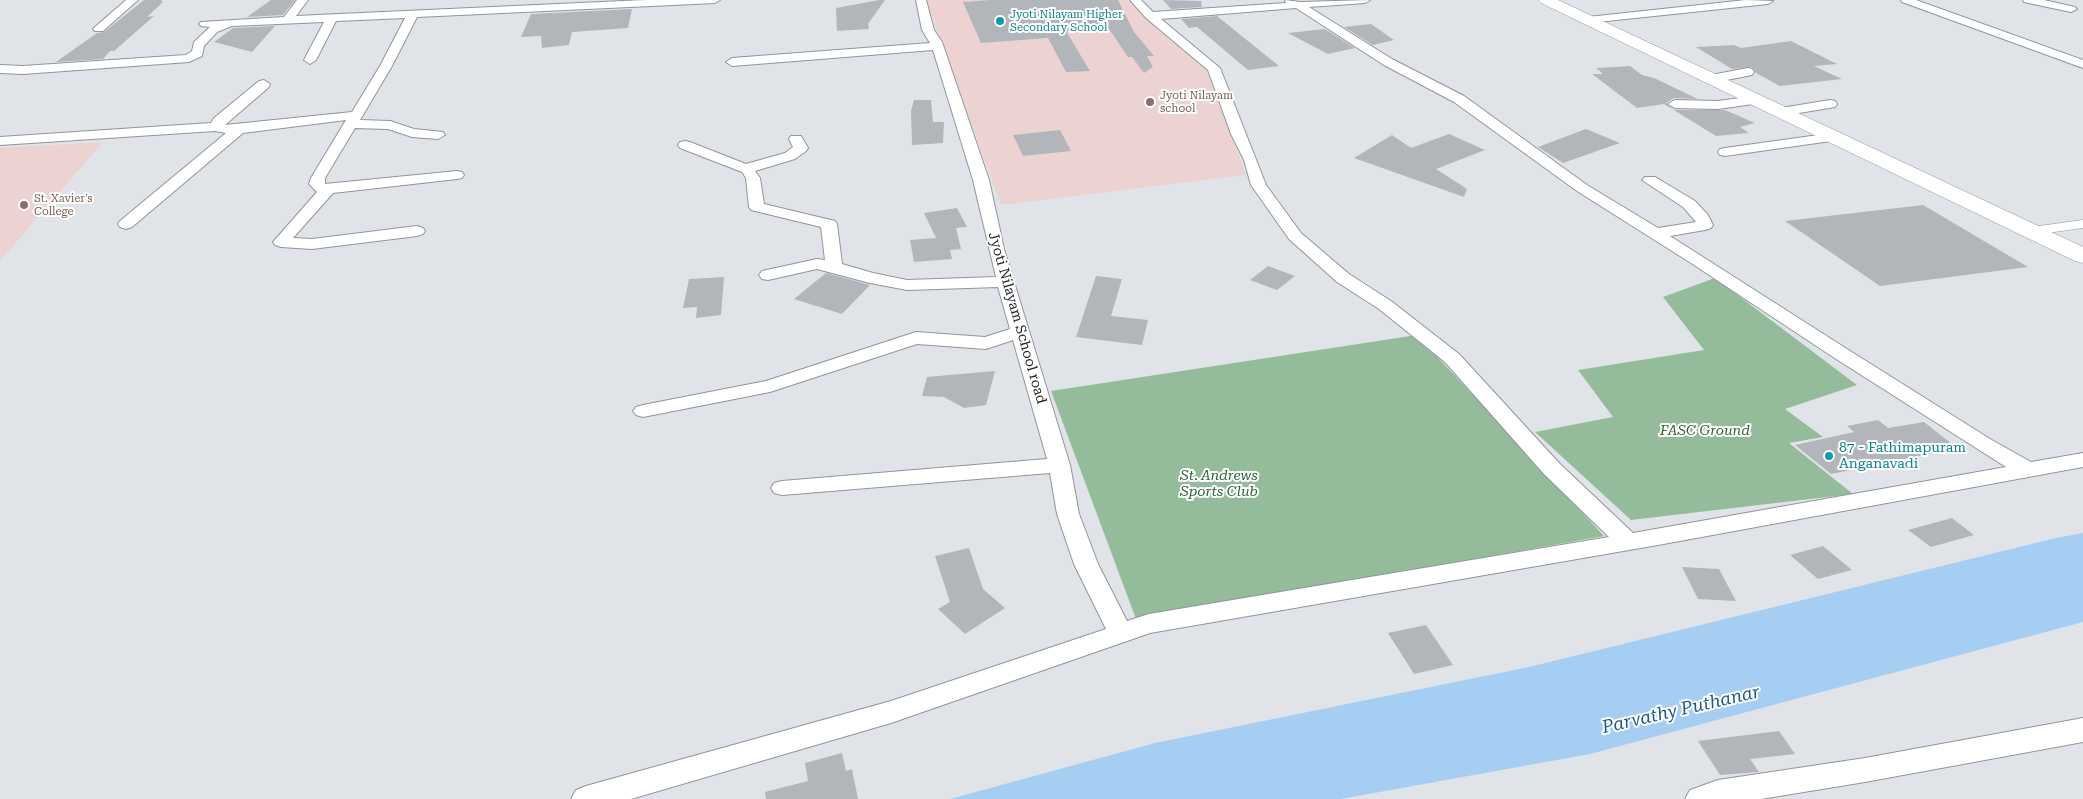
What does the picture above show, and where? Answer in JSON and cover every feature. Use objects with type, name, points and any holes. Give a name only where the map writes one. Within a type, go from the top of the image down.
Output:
[{"type":"main road","points":[[1546,0],[2083,256]]},
{"type":"street","points":[[99,29],[133,0]]},
{"type":"street","points":[[286,20],[303,0]]},
{"type":"street","points":[[430,13],[439,0]]},
{"type":"street","points":[[205,24],[430,13],[521,5],[715,0]]},
{"type":"street","name":"Jyoti Nilayam School road","points":[[921,0],[928,30],[937,46],[981,180],[996,249],[1059,465],[1068,514],[1086,564],[1110,615],[1122,634]]},
{"type":"street","points":[[1135,0],[1150,16],[1214,68],[1238,134],[1251,160],[1259,185],[1295,236],[1342,278],[1385,306],[1452,358],[1552,469],[1628,542]]},
{"type":"street","points":[[1150,16],[1294,3],[1365,0]]},
{"type":"street","points":[[1906,0],[2083,64]]},
{"type":"street","points":[[2028,0],[2071,9]]},
{"type":"street","points":[[1588,20],[1768,1]]},
{"type":"street","points":[[1294,3],[1388,62],[1459,99],[1582,188],[1656,233],[1983,444],[2028,470]]},
{"type":"street","points":[[413,14],[386,66],[318,178],[317,184],[320,188],[328,189],[457,175]]},
{"type":"street","points":[[310,60],[332,18]]},
{"type":"street","points":[[0,69],[23,70],[189,58],[198,53],[198,45],[213,30],[234,22]]},
{"type":"street","points":[[732,62],[937,46]]},
{"type":"street","points":[[1711,79],[1748,72]]},
{"type":"street","points":[[217,127],[219,122],[264,84]]},
{"type":"street","points":[[1675,104],[1718,105],[1755,100]]},
{"type":"street","points":[[1781,112],[1830,104]]},
{"type":"street","points":[[0,141],[217,127],[221,129],[239,128],[354,119],[390,125],[412,133],[438,135]]},
{"type":"street","points":[[126,224],[239,128]]},
{"type":"street","points":[[1725,152],[1833,137]]},
{"type":"street","points":[[747,170],[757,164],[790,156],[801,148],[796,139]]},
{"type":"street","points":[[685,145],[747,170],[753,178],[757,207],[830,224],[834,267]]},
{"type":"street","points":[[1650,180],[1689,204],[1702,218],[1704,225],[1656,233]]},
{"type":"street","points":[[328,189],[281,242],[312,244],[417,231]]},
{"type":"street","points":[[768,275],[817,264],[870,278],[907,285],[1006,282]]},
{"type":"street","points":[[643,411],[770,386],[916,338],[986,343],[1020,332]]},
{"type":"street","points":[[586,799],[891,712],[1149,624],[1628,542],[2083,460]]},
{"type":"street","points":[[782,488],[1059,465]]},
{"type":"street","points":[[1700,799],[1718,793],[1874,768],[2083,730]]},
{"type":"lane","points":[[2031,231],[2083,224]]},
{"type":"shaded area","points":[[926,0],[1127,0],[1208,72],[1246,175],[1001,205]]},
{"type":"shaded area","name":"St. Xavier's College","points":[[103,142],[0,261],[0,148]]},
{"type":"green space","name":"FASC Ground","points":[[1715,278],[1857,385],[1785,409],[1823,437],[1789,443],[1853,494],[1631,520],[1535,432],[1613,417],[1578,370],[1704,350],[1663,297]]},
{"type":"green space","name":"St. Andrews Sports Club","points":[[1417,335],[1604,536],[1136,619],[1051,391]]},
{"type":"water","name":"Parvathy Puthanar","points":[[2083,533],[2083,622],[1590,754],[1341,799],[950,799],[1155,743],[1529,667]]},
{"type":"building","points":[[144,0],[161,0],[163,2],[147,17],[154,16],[114,51],[110,51],[103,59],[56,62],[97,33],[104,32]]},
{"type":"building","points":[[271,0],[295,0],[283,15],[247,17]]},
{"type":"building","points":[[885,0],[868,24],[869,29],[837,31],[836,8]]},
{"type":"building","points":[[991,0],[1118,0],[1134,32],[1154,56],[1147,56],[1153,67],[1144,73],[1132,57],[1128,57],[1109,29],[1066,31],[1090,71],[1066,72],[1048,38],[981,43],[963,2]]},
{"type":"building","points":[[1163,0],[1201,1],[1202,7],[1171,9]]},
{"type":"building","points":[[632,9],[628,28],[572,32],[569,45],[542,48],[541,36],[521,37],[531,14]]},
{"type":"building","points":[[1217,16],[1279,66],[1248,70],[1197,27],[1189,28],[1181,19]]},
{"type":"building","points":[[1371,24],[1394,40],[1373,45],[1344,27]]},
{"type":"building","points":[[275,26],[252,52],[214,42],[233,28]]},
{"type":"building","points":[[1325,29],[1355,48],[1328,54],[1288,33]]},
{"type":"building","points":[[1791,41],[1837,64],[1814,66],[1842,79],[1780,86],[1756,73],[1752,67],[1732,69],[1696,47],[1734,45],[1741,48]]},
{"type":"building","points":[[1630,66],[1642,75],[1654,78],[1698,99],[1674,98],[1666,103],[1674,110],[1725,110],[1755,123],[1740,127],[1749,133],[1716,136],[1664,104],[1637,108],[1592,74],[1603,74],[1596,68]]},
{"type":"building","points":[[914,100],[931,100],[933,122],[944,122],[943,143],[912,145],[911,111]]},
{"type":"building","points":[[1586,129],[1620,143],[1563,163],[1538,147]]},
{"type":"building","points":[[1060,130],[1071,151],[1023,156],[1013,135]]},
{"type":"building","points":[[1449,134],[1485,150],[1436,169],[1467,189],[1464,197],[1354,158],[1392,135],[1411,148]]},
{"type":"building","points":[[1923,205],[2028,267],[1880,286],[1785,221]]},
{"type":"building","points":[[957,208],[967,227],[956,228],[961,249],[950,250],[952,259],[914,262],[910,240],[936,238],[924,213]]},
{"type":"building","points":[[1268,266],[1295,276],[1277,290],[1250,280]]},
{"type":"building","points":[[826,273],[870,285],[842,314],[794,299]]},
{"type":"building","points":[[1096,276],[1122,279],[1111,316],[1148,320],[1142,345],[1076,337]]},
{"type":"building","points":[[724,277],[721,315],[696,318],[697,307],[683,308],[689,279]]},
{"type":"building","points":[[995,371],[986,405],[964,408],[944,397],[922,396],[927,377]]},
{"type":"building","points":[[1878,420],[1888,428],[1924,422],[1957,448],[1831,474],[1795,445],[1854,432],[1847,426]]},
{"type":"building","points":[[1952,518],[1974,535],[1931,547],[1908,530]]},
{"type":"building","points":[[1823,546],[1852,570],[1818,579],[1790,555]]},
{"type":"building","points":[[969,548],[983,589],[1005,608],[965,634],[938,609],[950,602],[935,556]]},
{"type":"building","points":[[1682,567],[1719,569],[1736,601],[1698,599]]},
{"type":"building","points":[[1426,625],[1453,665],[1414,674],[1388,633]]},
{"type":"building","points":[[1779,731],[1795,754],[1750,759],[1759,772],[1720,775],[1698,741]]},
{"type":"building","points":[[842,753],[846,771],[852,769],[858,799],[766,799],[765,792],[808,781],[805,763]]},
{"type":"place","name":"Jyoti Nilayam Higher Secondary School","points":[[1000,21]]},
{"type":"place","name":"Jyoti Nilayam school","points":[[1150,102]]},
{"type":"place","name":"St. Xavier's College","points":[[24,205]]},
{"type":"place","name":"87 - Fathimapuram Anganavadi","points":[[1829,456]]}]
